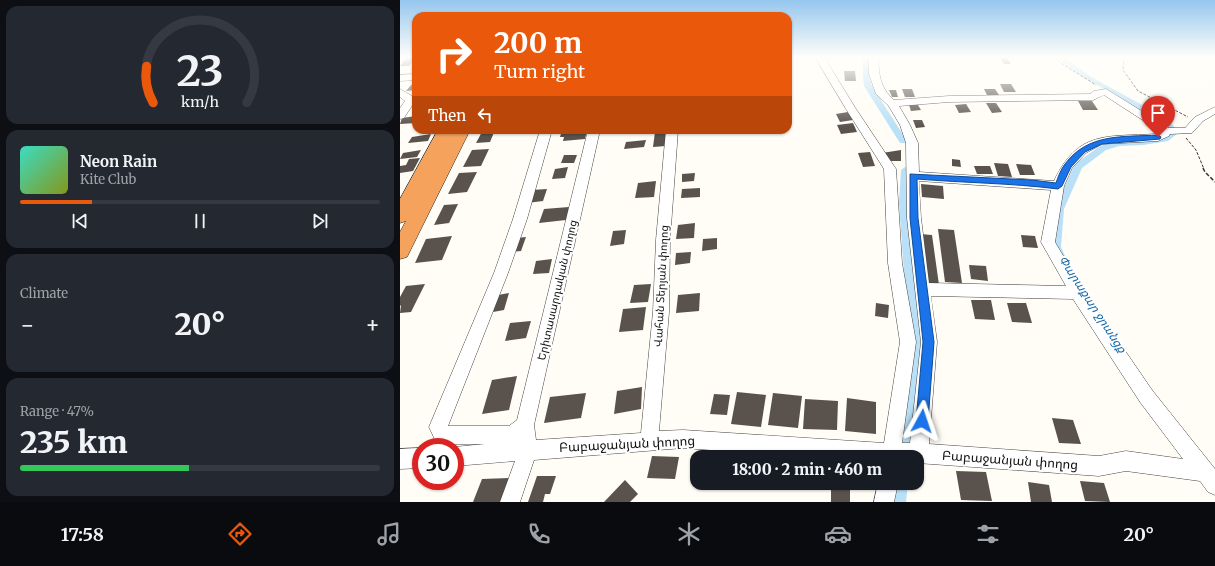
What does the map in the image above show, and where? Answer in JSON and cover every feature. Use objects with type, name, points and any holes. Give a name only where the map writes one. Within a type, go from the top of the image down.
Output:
[{"type":"highway","points":[[400,216],[444,134]]},
{"type":"highway","points":[[400,251],[460,134]]},
{"type":"street","points":[[400,89],[406,80]]},
{"type":"street","points":[[834,80],[890,169],[895,263],[908,342],[892,450]]},
{"type":"street","points":[[876,80],[881,94],[892,103],[905,125],[912,143],[914,218],[928,342],[919,450]]},
{"type":"street","points":[[400,92],[410,101],[400,116]]},
{"type":"street","points":[[892,103],[948,99],[1093,97],[1098,93],[1106,92],[1173,131]]},
{"type":"street","points":[[1209,479],[1146,396],[1077,293],[1048,242],[1058,186],[1067,166],[1082,150],[1100,141],[1158,137],[1173,131],[1188,131],[1197,121],[1215,110]]},
{"type":"street","points":[[525,425],[512,435],[443,435],[438,427],[501,273],[515,233],[545,134]]},
{"type":"street","name":"Երիտասարդական փողոց","points":[[528,450],[525,425],[593,134]]},
{"type":"street","name":"Վահան Տերյան փողոց","points":[[649,441],[661,312],[663,240],[672,134]]},
{"type":"street","points":[[913,176],[972,181],[1032,183],[1058,186]]},
{"type":"street","points":[[922,289],[1077,293]]},
{"type":"street","name":"Բաբաջանյան փողոց","points":[[464,455],[683,439],[826,450]]},
{"type":"street","points":[[510,502],[528,450]]},
{"type":"street","name":"Բաբաջանյան փողոց","points":[[924,453],[1099,466],[1126,462],[1209,479]]},
{"type":"street","points":[[400,459],[412,458]]},
{"type":"street","points":[[884,502],[887,490]]},
{"type":"path","points":[[1088,80],[1106,92]]},
{"type":"path","points":[[1130,80],[1138,91],[1197,121]]},
{"type":"path","points":[[1173,131],[1196,150],[1204,172],[1215,182]]},
{"type":"building","points":[[1000,84],[1011,84],[1016,92],[1004,92]]},
{"type":"building","points":[[411,85],[412,85],[412,90],[406,91]]},
{"type":"building","points":[[902,89],[912,89],[915,97],[905,97]]},
{"type":"building","points":[[984,89],[995,89],[999,95],[987,95]]},
{"type":"building","points":[[889,90],[896,90],[898,97],[892,97]]},
{"type":"building","points":[[1078,101],[1092,101],[1098,110],[1083,110]]},
{"type":"building","points":[[986,103],[996,103],[1002,112],[992,113]]},
{"type":"building","points":[[966,104],[971,112],[959,113],[955,105]]},
{"type":"building","points":[[909,105],[918,105],[921,110],[911,111]]},
{"type":"building","points":[[848,112],[853,120],[840,122],[836,114]]},
{"type":"building","points":[[412,117],[412,123],[400,124],[402,118]]},
{"type":"building","points":[[913,120],[922,120],[925,127],[916,128]]},
{"type":"building","points":[[853,123],[857,132],[841,134],[837,125]]},
{"type":"building","points":[[431,134],[428,141],[408,143],[412,137]]},
{"type":"building","points":[[481,134],[493,134],[490,142],[476,143]]},
{"type":"building","points":[[561,134],[586,134],[585,139],[563,141],[564,137],[560,137]]},
{"type":"building","points":[[655,134],[667,134],[666,146],[653,147]]},
{"type":"building","points":[[646,140],[644,147],[624,149],[626,142]]},
{"type":"building","points":[[489,149],[481,166],[463,167],[472,150]]},
{"type":"building","points":[[421,150],[417,157],[400,159],[403,153]]},
{"type":"building","points":[[901,150],[901,161],[886,161],[882,153]]},
{"type":"building","points":[[870,152],[875,166],[863,167],[858,153]]},
{"type":"building","points":[[564,155],[577,155],[574,163],[561,163]]},
{"type":"building","points":[[420,158],[413,171],[400,173],[400,166],[406,165],[409,159]]},
{"type":"building","points":[[952,159],[960,160],[961,167],[952,166]]},
{"type":"building","points":[[994,163],[1008,164],[1012,177],[998,176]]},
{"type":"building","points":[[1016,164],[1031,165],[1035,175],[1020,175]]},
{"type":"building","points":[[974,166],[990,166],[993,174],[977,174]]},
{"type":"building","points":[[568,167],[565,178],[552,179],[555,169]]},
{"type":"building","points":[[477,172],[467,192],[448,194],[459,173]]},
{"type":"building","points":[[695,173],[694,181],[682,182],[682,174]]},
{"type":"building","points":[[656,181],[654,197],[635,198],[638,183]]},
{"type":"building","points":[[921,184],[943,186],[944,199],[922,197]]},
{"type":"building","points":[[700,188],[700,197],[681,198],[682,189]]},
{"type":"building","points":[[547,189],[543,201],[527,203],[531,190]]},
{"type":"building","points":[[458,204],[449,223],[434,225],[444,205]]},
{"type":"building","points":[[569,207],[566,220],[539,223],[544,209]]},
{"type":"building","points":[[695,223],[694,238],[676,239],[678,225]]},
{"type":"building","points":[[938,229],[954,230],[962,283],[945,282]]},
{"type":"building","points":[[626,230],[624,244],[610,246],[613,231]]},
{"type":"building","points":[[920,234],[932,235],[939,285],[927,285]]},
{"type":"building","points":[[1021,235],[1035,236],[1038,248],[1023,247]]},
{"type":"building","points":[[452,236],[442,260],[415,263],[426,239]]},
{"type":"building","points":[[526,237],[521,251],[511,252],[516,238]]},
{"type":"building","points":[[717,238],[717,249],[702,251],[703,239]]},
{"type":"building","points":[[691,252],[690,263],[675,265],[676,253]]},
{"type":"building","points":[[552,259],[549,273],[533,274],[536,261]]},
{"type":"building","points":[[969,265],[986,266],[988,281],[971,279]]},
{"type":"building","points":[[425,284],[411,312],[400,313],[400,297],[406,286]]},
{"type":"building","points":[[651,284],[648,302],[630,303],[634,285]]},
{"type":"building","points":[[509,293],[504,310],[493,312],[498,295]]},
{"type":"building","points":[[700,293],[699,311],[676,313],[678,295]]},
{"type":"building","points":[[971,300],[991,300],[995,320],[975,319]]},
{"type":"building","points":[[876,303],[889,305],[888,318],[875,316]]},
{"type":"building","points":[[1007,303],[1026,303],[1032,323],[1012,322]]},
{"type":"building","points":[[646,307],[643,330],[619,332],[623,309]]},
{"type":"building","points":[[531,321],[526,338],[505,341],[510,323]]},
{"type":"building","points":[[517,376],[509,410],[482,414],[492,380]]},
{"type":"building","points":[[642,387],[641,409],[614,414],[617,391]]},
{"type":"building","points":[[737,392],[766,395],[761,427],[731,424]]},
{"type":"building","points":[[586,393],[581,418],[544,423],[550,397]]},
{"type":"building","points":[[773,393],[802,396],[798,428],[768,425]]},
{"type":"building","points":[[714,394],[730,395],[727,415],[710,414]]},
{"type":"building","points":[[847,398],[876,402],[876,434],[845,431]]},
{"type":"building","points":[[805,399],[838,401],[837,430],[803,429]]},
{"type":"building","points":[[1052,418],[1073,420],[1081,444],[1059,443]]},
{"type":"building","points":[[652,456],[679,457],[675,479],[647,478]]},
{"type":"building","points":[[956,471],[986,472],[992,501],[961,500]]},
{"type":"building","points":[[537,476],[556,476],[550,494],[545,494],[543,502],[528,502]]},
{"type":"building","points":[[509,478],[501,502],[473,502],[482,479]]},
{"type":"building","points":[[625,480],[638,494],[630,502],[604,502]]},
{"type":"building","points":[[1080,481],[1104,483],[1110,502],[1085,501]]},
{"type":"building","points":[[1028,482],[1049,485],[1052,502],[1031,502]]},
{"type":"building","points":[[831,490],[850,490],[850,502],[831,502]]},
{"type":"waterway","points":[[867,80],[868,86],[903,141]]},
{"type":"waterway","name":"Փարաքար ջրանցք","points":[[1093,80],[1165,121],[1171,128]]},
{"type":"waterway","name":"Փարաքար ջրանցք","points":[[1060,256],[1056,247],[1059,209],[1078,166],[1103,148],[1118,143],[1143,142],[1168,138],[1174,133]]},
{"type":"waterway","points":[[905,170],[904,203],[910,286],[918,325],[907,441]]},
{"type":"waterway","points":[[899,502],[900,490]]},
{"type":"route","points":[[922,421],[928,342],[914,218],[913,176],[972,181],[1032,183],[1058,186],[1067,166],[1082,150],[1100,141],[1158,137]]}]
